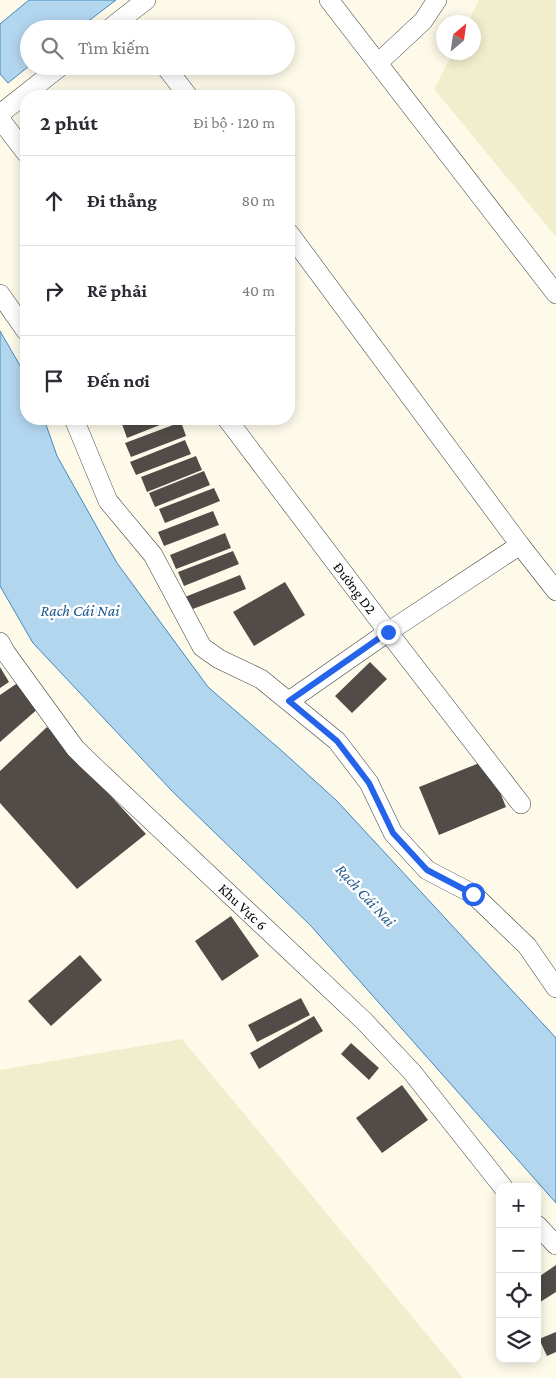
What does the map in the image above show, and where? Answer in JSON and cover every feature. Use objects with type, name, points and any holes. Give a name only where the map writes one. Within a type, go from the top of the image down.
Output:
[{"type":"street","points":[[133,20],[146,0]]},
{"type":"street","points":[[329,0],[556,294]]},
{"type":"street","points":[[378,63],[423,21],[436,0]]},
{"type":"street","points":[[30,90],[50,75]]},
{"type":"street","points":[[172,75],[183,90]]},
{"type":"street","points":[[0,114],[20,98]]},
{"type":"street","points":[[0,119],[20,145]]},
{"type":"street","points":[[295,241],[556,591]]},
{"type":"street","points":[[2,297],[20,322]]},
{"type":"street","points":[[76,425],[108,502],[153,555],[202,647],[219,659],[261,679],[337,741],[369,783],[393,833],[427,870],[473,894],[527,946],[556,988]]},
{"type":"street","name":"Đường D2","points":[[232,425],[521,804]]},
{"type":"street","points":[[289,701],[388,632],[520,545]]},
{"type":"street","name":"Khu Vực 6","points":[[0,642],[6,653],[85,758],[364,1021],[412,1072],[500,1183]]},
{"type":"street","points":[[540,1228],[556,1245]]},
{"type":"shaded area","points":[[479,0],[556,0],[556,237],[434,89],[449,60],[481,60],[481,15],[472,15]]},
{"type":"shaded area","points":[[182,1039],[463,1378],[0,1378],[0,1070]]},
{"type":"water","points":[[29,0],[116,0],[90,20],[20,20],[20,73],[8,83],[0,74],[0,24]]},
{"type":"water","name":"Rạch Cái Nai","points":[[0,331],[20,366],[20,425],[46,425],[57,456],[117,563],[208,687],[337,801],[556,1038],[556,1203],[541,1186],[541,1183],[538,1183],[311,926],[173,792],[33,643],[0,586]]},
{"type":"building","points":[[122,425],[160,425],[127,438]]},
{"type":"building","points":[[173,425],[182,425],[186,436],[131,457],[125,443]]},
{"type":"building","points":[[185,440],[191,454],[136,475],[130,462]]},
{"type":"building","points":[[196,456],[202,470],[147,492],[141,477]]},
{"type":"building","points":[[204,471],[210,485],[155,507],[149,493]]},
{"type":"building","points":[[214,488],[220,501],[165,523],[159,509]]},
{"type":"building","points":[[213,511],[219,525],[164,546],[158,532]]},
{"type":"building","points":[[225,533],[231,548],[176,569],[170,555]]},
{"type":"building","points":[[233,551],[239,564],[184,586],[178,572]]},
{"type":"building","points":[[240,575],[246,589],[190,610],[185,597]]},
{"type":"building","points":[[285,582],[305,615],[254,646],[233,612]]},
{"type":"building","points":[[370,662],[387,679],[352,713],[335,696]]},
{"type":"building","points":[[0,667],[9,682],[0,688]]},
{"type":"building","points":[[19,682],[40,707],[0,742],[0,695]]},
{"type":"building","points":[[47,727],[146,834],[77,889],[0,803],[0,771]]},
{"type":"building","points":[[487,760],[506,807],[439,835],[419,787]]},
{"type":"building","points":[[231,916],[259,956],[222,981],[195,941]]},
{"type":"building","points":[[80,955],[102,980],[51,1026],[28,1001]]},
{"type":"building","points":[[301,998],[310,1015],[257,1042],[248,1025]]},
{"type":"building","points":[[314,1016],[323,1031],[259,1069],[250,1053]]},
{"type":"building","points":[[351,1043],[379,1068],[369,1080],[341,1054]]},
{"type":"building","points":[[402,1085],[428,1120],[382,1153],[356,1118]]},
{"type":"building","points":[[556,1265],[556,1292],[541,1301],[541,1275]]},
{"type":"building","points":[[556,1332],[556,1352],[547,1356],[541,1343],[541,1338]]},
{"type":"route","points":[[388,632],[289,701],[337,741],[369,783],[393,833],[427,870],[473,894]]}]
